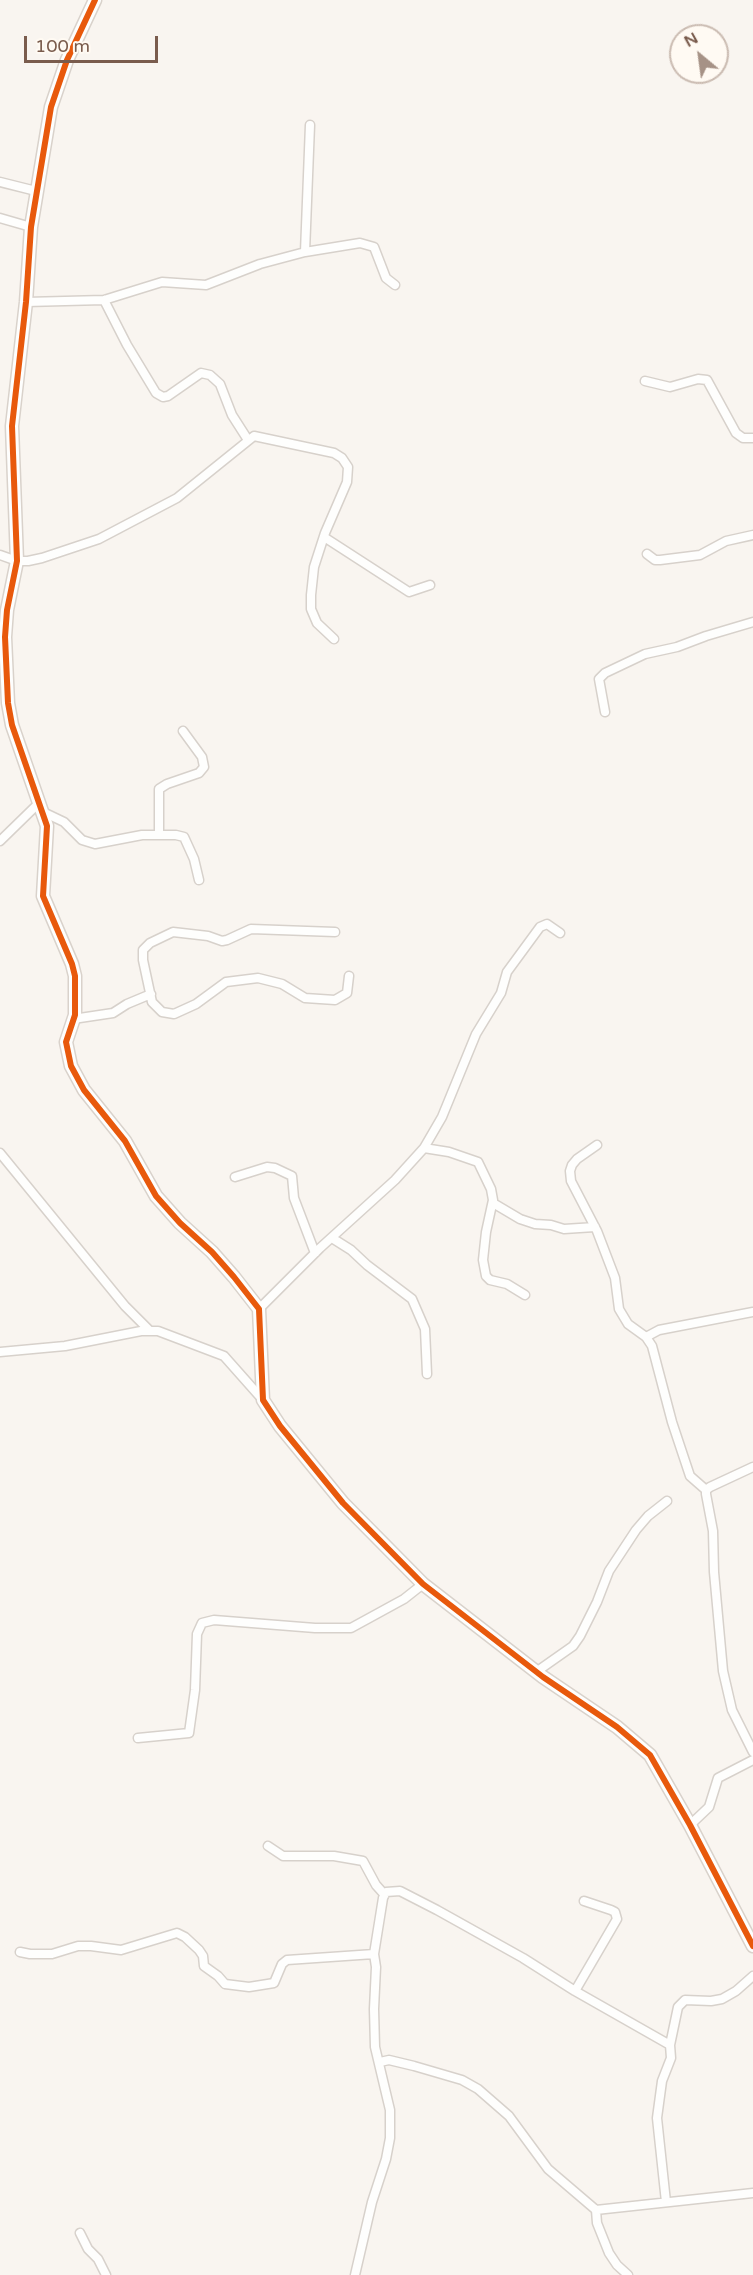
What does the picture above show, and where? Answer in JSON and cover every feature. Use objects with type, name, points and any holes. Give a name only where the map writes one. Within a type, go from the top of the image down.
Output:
[{"type":"street","points":[[95,0],[68,60],[51,106],[36,191],[24,225],[26,302],[12,426],[17,561],[7,610],[5,637],[11,719],[47,826],[43,896],[72,964],[76,983],[76,1006],[67,1034],[67,1054],[75,1076],[125,1141],[151,1189],[162,1204],[212,1252],[259,1309],[263,1400]]},
{"type":"street","points":[[305,252],[310,125]]},
{"type":"street","points":[[0,182],[36,191]]},
{"type":"street","points":[[0,218],[24,225]]},
{"type":"street","points":[[26,302],[104,300],[162,282],[206,285],[260,264],[305,252],[354,243],[374,247],[387,278],[395,285]]},
{"type":"street","points":[[104,300],[127,345],[156,393],[163,397],[168,396],[201,374],[210,375],[220,384],[232,415],[248,440]]},
{"type":"street","points":[[645,381],[670,387],[698,379],[707,380],[736,433],[743,438],[753,438]]},
{"type":"street","points":[[0,555],[17,561],[42,558],[99,539],[177,498],[254,436],[334,453],[348,467],[347,482],[324,537],[312,577],[311,609],[317,623],[334,639]]},
{"type":"street","points":[[647,554],[655,560],[700,555],[726,541],[753,535]]},
{"type":"street","points":[[324,537],[409,592],[430,585]]},
{"type":"street","points":[[605,712],[599,679],[605,673],[645,654],[677,647],[753,622]]},
{"type":"street","points":[[159,835],[159,789],[166,784],[199,774],[204,768],[202,757],[183,731]]},
{"type":"street","points":[[41,807],[89,843],[101,844],[142,835],[184,837],[194,859],[199,880]]},
{"type":"street","points":[[0,841],[41,807]]},
{"type":"street","points":[[259,1309],[315,1253],[395,1180],[424,1148],[442,1117],[476,1034],[501,993],[507,972],[540,927],[547,924],[560,933]]},
{"type":"street","points":[[335,932],[250,928],[227,940],[173,932],[150,943],[143,950],[151,994],[155,1006],[162,1012],[174,1014],[196,1004],[226,982],[258,978],[282,984],[305,998],[335,1000],[347,993],[349,976]]},
{"type":"street","points":[[73,1019],[113,1013],[151,994]]},
{"type":"street","points":[[597,1145],[577,1159],[570,1171],[571,1181],[595,1227],[615,1278],[619,1309],[632,1328],[646,1337],[652,1346],[688,1470],[693,1480],[706,1490],[713,1531],[723,1671],[732,1710],[753,1752]]},
{"type":"street","points":[[424,1148],[449,1152],[478,1162],[490,1189],[493,1203],[486,1232],[483,1260],[486,1276],[490,1280],[507,1284],[525,1295]]},
{"type":"street","points":[[0,1152],[125,1306],[149,1330]]},
{"type":"street","points":[[235,1177],[267,1167],[292,1176],[294,1198],[315,1253]]},
{"type":"street","points":[[493,1203],[520,1219],[535,1224],[564,1229],[595,1227]]},
{"type":"street","points":[[332,1238],[346,1246],[412,1299],[424,1329],[427,1374]]},
{"type":"street","points":[[646,1337],[659,1330],[753,1312]]},
{"type":"street","points":[[0,1352],[65,1346],[149,1330],[174,1336],[224,1356],[263,1400],[280,1426],[343,1503],[423,1584],[536,1672],[600,1714],[645,1750],[690,1826],[753,1946]]},
{"type":"street","points":[[706,1490],[753,1467]]},
{"type":"street","points":[[536,1672],[573,1646],[597,1602],[609,1571],[642,1523],[667,1502]]},
{"type":"street","points":[[138,1738],[189,1733],[195,1690],[197,1634],[202,1623],[214,1620],[305,1628],[351,1628],[404,1599],[423,1584]]},
{"type":"street","points":[[690,1826],[709,1807],[718,1778],[753,1760]]},
{"type":"street","points":[[268,1846],[283,1856],[334,1856],[363,1861],[376,1885],[384,1894]]},
{"type":"street","points":[[384,1894],[389,1891],[400,1891],[523,1958],[575,1991],[670,2045]]},
{"type":"street","points":[[355,2275],[390,2138],[390,2110],[375,2047],[376,1967],[374,1954],[384,1894]]},
{"type":"street","points":[[575,1991],[617,1919],[615,1912],[584,1901]]},
{"type":"street","points":[[20,1952],[52,1954],[78,1946],[121,1950],[177,1934],[185,1937],[199,1950],[206,1970],[218,1976],[225,1984],[249,1987],[274,1983],[282,1964],[287,1960],[374,1954]]},
{"type":"street","points":[[666,2202],[657,2118],[662,2081],[671,2058],[670,2045],[676,2013],[682,2001],[722,1999],[736,1991],[753,1976]]},
{"type":"street","points":[[380,2062],[389,2061],[414,2066],[462,2080],[478,2089],[509,2116],[548,2169],[596,2210],[597,2223],[609,2253],[628,2275]]},
{"type":"street","points":[[596,2210],[753,2193]]},
{"type":"street","points":[[80,2233],[106,2275]]},
{"type":"cycle path","points":[[95,0],[67,60],[51,107],[31,227],[26,302],[12,426],[17,561],[7,610],[5,637],[8,703],[12,725],[47,826],[43,896],[75,976],[75,1015],[66,1042],[71,1066],[84,1090],[125,1141],[156,1196],[180,1223],[212,1252],[259,1309],[263,1400],[280,1426],[343,1503],[423,1584],[543,1677],[617,1727],[650,1755],[690,1825],[753,1946]]}]
